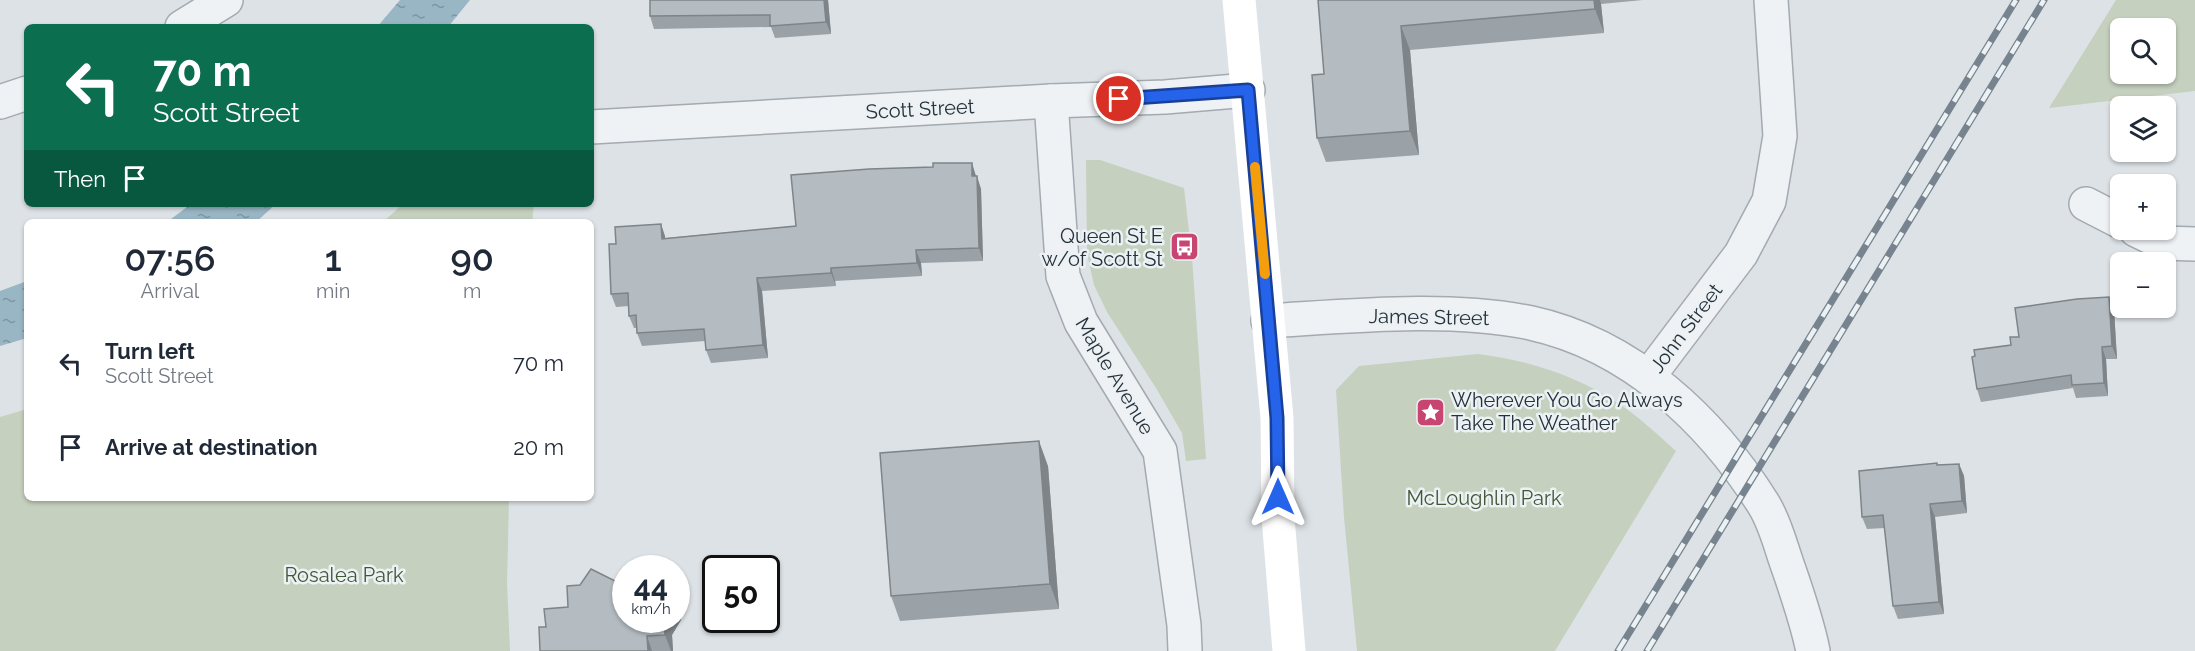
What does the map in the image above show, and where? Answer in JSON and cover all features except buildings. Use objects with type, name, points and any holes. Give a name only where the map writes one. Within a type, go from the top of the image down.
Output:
[{"type":"main road","points":[[1239,0],[1277,418],[1278,517],[1289,651]]},
{"type":"street","points":[[187,24],[226,0]]},
{"type":"street","name":"John Street","points":[[1771,0],[1780,136],[1769,201],[1741,254],[1648,377],[1687,408],[1707,429],[1765,506],[1804,615],[1813,651]]},
{"type":"street","name":"Scott Street","points":[[594,127],[1051,101],[1165,97],[1248,90]]},
{"type":"street","points":[[0,102],[24,94]]},
{"type":"street","name":"Maple Avenue","points":[[1051,101],[1063,276],[1081,322],[1160,451],[1184,625],[1185,651]]},
{"type":"street","points":[[2086,204],[2110,216]]},
{"type":"street","points":[[2157,240],[2163,243],[2195,244]]},
{"type":"street","name":"James Street","points":[[1268,321],[1466,314],[1531,323],[1583,341],[1648,377]]},
{"type":"green space","points":[[2116,0],[2195,0],[2195,91],[2152,96],[2110,96],[2110,101],[2049,108]]},
{"type":"green space","points":[[1086,160],[1100,160],[1184,188],[1192,257],[1206,459],[1186,461],[1182,433],[1107,312],[1094,285],[1087,253]]},
{"type":"green space","points":[[400,207],[534,207],[532,219],[386,219]]},
{"type":"green space","name":"McLoughlin Park","points":[[1478,354],[1533,365],[1586,385],[1626,408],[1676,451],[1555,651],[1357,651],[1344,517],[1336,390],[1359,366]]},
{"type":"green space","name":"Rosalea Park","points":[[24,410],[24,501],[509,501],[507,584],[510,651],[0,651],[0,417]]},
{"type":"water","points":[[400,0],[470,0],[450,24],[380,24]]},
{"type":"water","points":[[187,207],[273,207],[259,219],[171,219]]},
{"type":"water","points":[[24,282],[24,339],[0,346],[0,291]]},
{"type":"railway","points":[[1618,651],[2016,0]]},
{"type":"railway","points":[[1647,651],[2044,0]]},
{"type":"slow traffic","points":[[1255,167],[1265,274]]},
{"type":"place","name":"Queen St E w/of Scott St","points":[[1184,247]]},
{"type":"place","name":"Wherever You Go Always Take The Weather","points":[[1430,412]]},
{"type":"route","points":[[1119,99],[1248,90],[1277,418],[1278,497]]}]
